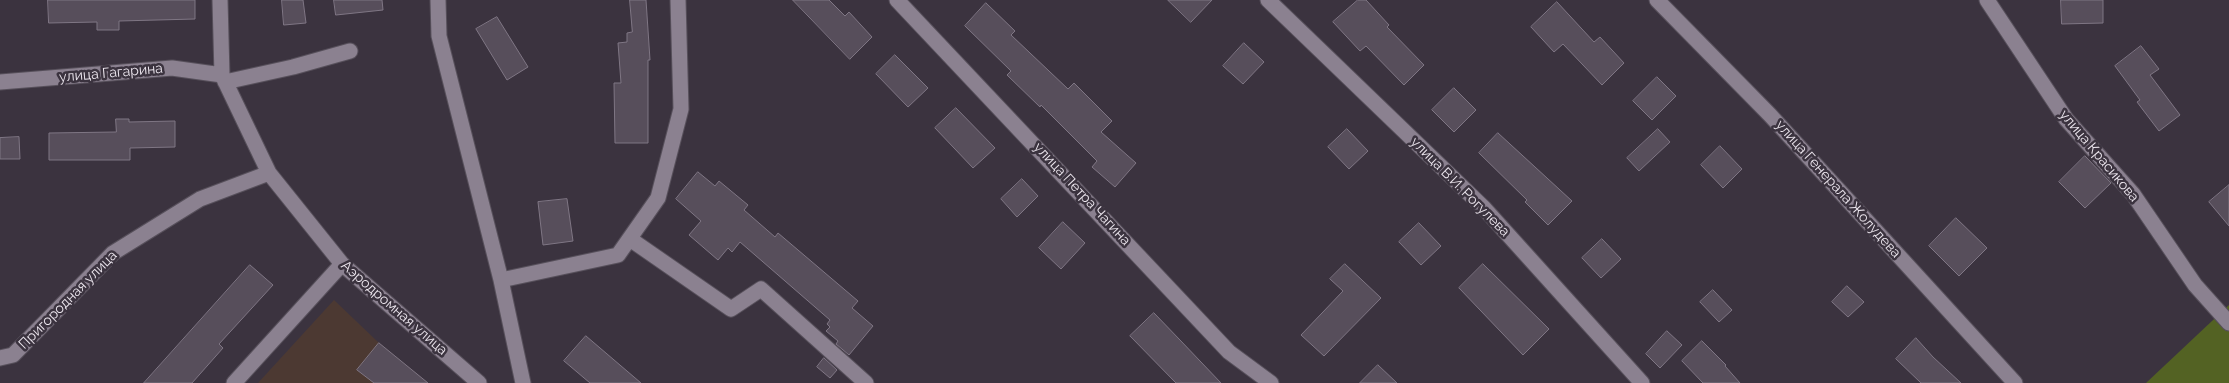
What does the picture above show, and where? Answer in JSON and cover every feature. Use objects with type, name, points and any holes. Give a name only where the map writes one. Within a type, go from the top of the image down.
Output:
[{"type":"street","points":[[220,0],[224,78]]},
{"type":"street","points":[[438,0],[439,36],[501,280],[523,383]]},
{"type":"street","points":[[501,280],[618,255],[658,198],[681,109],[678,0]]},
{"type":"street","name":"улица Петра Чагина","points":[[897,0],[1229,352],[1271,383]]},
{"type":"street","name":"улица В.И. Рогулева","points":[[1268,0],[1484,208],[1642,383]]},
{"type":"street","name":"улица Генерала Жолудева","points":[[1657,0],[1770,115],[2015,383]]},
{"type":"street","name":"улица Красикова","points":[[1987,0],[2066,119],[2133,194],[2195,285],[2229,324]]},
{"type":"street","name":"улица Гагарина","points":[[0,82],[172,68],[224,78],[293,68],[350,51]]},
{"type":"street","name":"Аэродромная улица","points":[[224,78],[269,173],[342,264],[479,383]]},
{"type":"street","name":"Пригородная улица","points":[[0,358],[12,355],[113,253],[200,200],[269,173]]},
{"type":"street","points":[[630,238],[731,309],[762,289],[866,383]]},
{"type":"street","points":[[234,383],[342,264]]},
{"type":"shaded area","points":[[334,300],[379,343],[428,383],[258,383]]},
{"type":"green space","points":[[2229,305],[2229,383],[2146,383]]},
{"type":"building","points":[[48,0],[195,0],[195,19],[119,21],[119,30],[97,30],[97,22],[49,23]]},
{"type":"building","points":[[282,0],[303,0],[306,23],[284,25]]},
{"type":"building","points":[[334,0],[382,0],[383,10],[336,15]]},
{"type":"building","points":[[630,0],[646,0],[650,60],[648,60],[648,143],[615,143],[614,83],[621,83],[618,43],[627,42],[627,33],[632,32]]},
{"type":"building","points":[[793,0],[829,0],[845,16],[849,12],[872,37],[850,59]]},
{"type":"building","points":[[1168,0],[1212,0],[1191,22]]},
{"type":"building","points":[[1358,0],[1366,0],[1389,25],[1387,27],[1424,65],[1404,85],[1366,46],[1360,51],[1333,22]]},
{"type":"building","points":[[2061,0],[2103,0],[2103,23],[2062,24]]},
{"type":"building","points":[[1557,2],[1594,42],[1600,37],[1624,63],[1602,85],[1563,44],[1554,52],[1531,27]]},
{"type":"building","points":[[986,3],[1015,31],[1011,35],[1068,89],[1074,83],[1112,121],[1101,132],[1136,163],[1115,187],[1092,167],[1097,161],[1041,105],[1040,107],[1007,75],[1011,71],[965,26]]},
{"type":"building","points":[[497,17],[528,67],[507,80],[476,29]]},
{"type":"building","points":[[1244,43],[1264,62],[1243,84],[1223,66]]},
{"type":"building","points":[[2141,46],[2159,69],[2150,75],[2180,115],[2159,131],[2137,102],[2140,100],[2115,66]]},
{"type":"building","points":[[895,55],[928,88],[908,107],[876,74]]},
{"type":"building","points":[[1657,77],[1676,96],[1652,120],[1633,101]]},
{"type":"building","points":[[1454,88],[1476,110],[1454,132],[1432,110]]},
{"type":"building","points":[[956,108],[995,148],[973,168],[935,128]]},
{"type":"building","points":[[116,119],[129,119],[129,122],[175,121],[175,147],[130,148],[130,160],[49,160],[49,133],[116,132]]},
{"type":"building","points":[[1347,129],[1368,151],[1349,169],[1328,147]]},
{"type":"building","points":[[1658,129],[1670,142],[1639,171],[1627,158]]},
{"type":"building","points":[[1498,133],[1572,201],[1548,225],[1525,202],[1527,200],[1479,153]]},
{"type":"building","points":[[19,137],[20,159],[0,159],[0,138]]},
{"type":"building","points":[[1720,146],[1742,169],[1723,188],[1701,165]]},
{"type":"building","points":[[2085,156],[2111,183],[2085,208],[2059,182]]},
{"type":"building","points":[[698,172],[715,186],[719,181],[748,205],[744,210],[775,237],[778,233],[858,301],[852,308],[873,326],[849,355],[836,344],[838,341],[826,331],[830,327],[827,324],[830,320],[740,242],[732,252],[728,248],[718,260],[689,235],[701,221],[676,199]]},
{"type":"building","points":[[1022,179],[1038,196],[1017,217],[1001,199]]},
{"type":"building","points":[[2229,185],[2229,226],[2209,202]]},
{"type":"building","points":[[567,199],[573,241],[543,245],[538,202]]},
{"type":"building","points":[[1956,218],[1987,248],[1959,276],[1929,246]]},
{"type":"building","points":[[1063,222],[1085,243],[1061,269],[1039,248]]},
{"type":"building","points":[[1419,223],[1441,246],[1421,265],[1399,242]]},
{"type":"building","points":[[1602,239],[1621,259],[1601,278],[1582,258]]},
{"type":"building","points":[[1345,264],[1381,298],[1324,356],[1301,335],[1343,291],[1330,279]]},
{"type":"building","points":[[1483,264],[1549,329],[1523,355],[1459,288]]},
{"type":"building","points":[[250,265],[273,285],[219,344],[223,348],[192,383],[144,383]]},
{"type":"building","points":[[1847,286],[1864,302],[1848,317],[1832,302]]},
{"type":"building","points":[[1713,290],[1732,310],[1719,322],[1700,302]]},
{"type":"building","points":[[1154,313],[1221,383],[1176,383],[1130,336]]},
{"type":"building","points":[[1667,331],[1682,345],[1660,368],[1646,354]]},
{"type":"building","points":[[586,336],[641,383],[590,383],[564,361]]},
{"type":"building","points":[[1916,338],[1961,383],[1921,383],[1896,359]]},
{"type":"building","points":[[1702,341],[1726,365],[1740,383],[1703,383],[1682,361]]},
{"type":"building","points":[[379,343],[428,383],[374,383],[357,370]]},
{"type":"building","points":[[824,358],[837,370],[830,378],[817,367]]},
{"type":"building","points":[[1378,365],[1397,383],[1360,383]]}]
